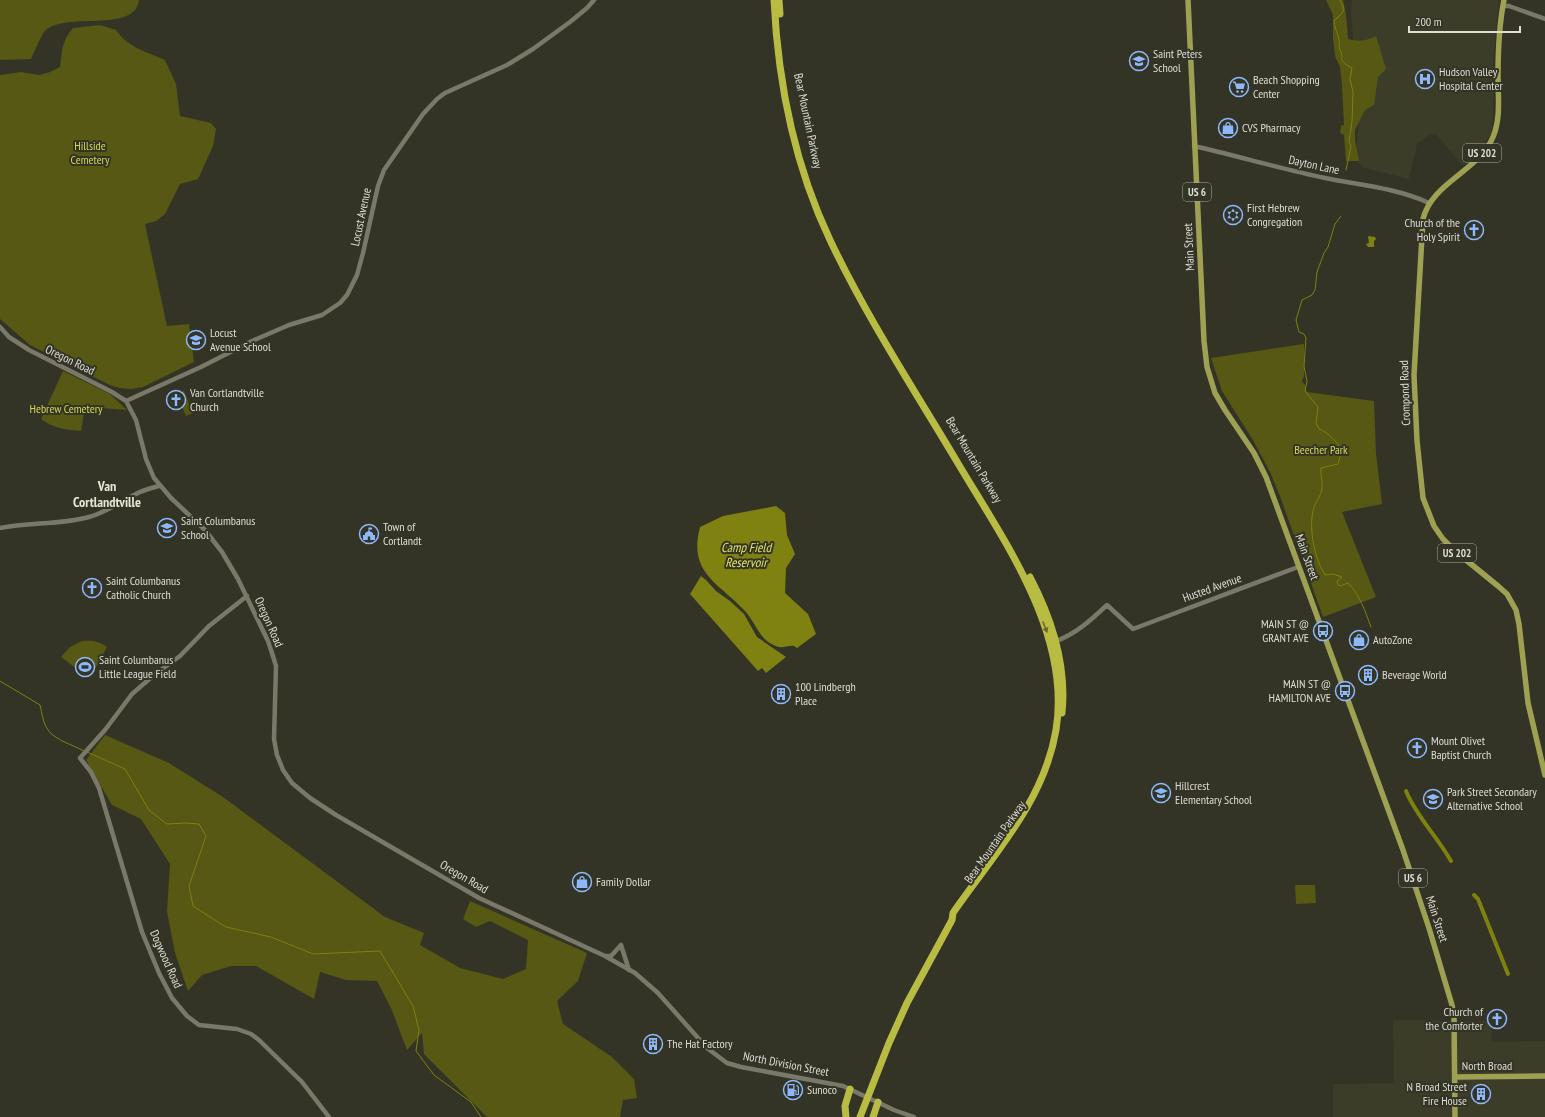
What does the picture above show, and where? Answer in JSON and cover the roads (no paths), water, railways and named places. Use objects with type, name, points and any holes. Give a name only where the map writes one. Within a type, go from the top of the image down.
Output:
[{"type":"highway","name":"Bear Mountain Parkway","points":[[774,0],[779,59],[788,119],[800,165],[818,215],[841,264],[867,311],[1020,568],[1034,598],[1048,635],[1053,642]]},
{"type":"highway","name":"Bear Mountain Parkway","points":[[779,0],[784,62],[794,122],[805,167],[822,211],[844,260],[876,319],[1030,578],[1047,614],[1053,642],[1056,677],[1058,705],[1055,736],[1046,767],[1036,792],[1024,814],[954,913],[952,920],[907,1003],[860,1115]]},
{"type":"highway","points":[[846,1117],[845,1106],[850,1089]]},
{"type":"highway","points":[[873,1117],[878,1102]]},
{"type":"main road","name":"Main Street","points":[[1188,0],[1204,346],[1207,367],[1215,393],[1254,453],[1263,471],[1403,850],[1449,993],[1454,1016],[1455,1117]]},
{"type":"main road","name":"Crompond Road","points":[[1503,3],[1499,54],[1498,115],[1494,135],[1483,153],[1429,203],[1424,214],[1422,226],[1414,375],[1417,441],[1423,498],[1434,526],[1443,539],[1455,551],[1507,594],[1516,610],[1528,703],[1545,775]]},
{"type":"main road","name":"North Broad","points":[[1455,1077],[1545,1076]]},
{"type":"street","name":"Locust Avenue","points":[[126,401],[201,367],[252,341],[289,325],[322,315],[340,303],[347,295],[357,275],[378,186],[384,170],[423,114],[445,93],[498,70],[533,49],[570,22],[594,0]]},
{"type":"street","points":[[1503,3],[1545,19]]},
{"type":"street","name":"Dayton Lane","points":[[1194,146],[1306,174],[1389,190],[1429,203]]},
{"type":"street","name":"Oregon Road","points":[[0,327],[9,336],[29,350],[112,392],[126,401],[136,420],[150,470],[159,486],[211,538],[225,557],[247,596],[272,653],[276,666],[274,741],[280,764],[286,776],[292,783],[310,798],[479,898],[528,921]]},
{"type":"street","points":[[0,528],[86,518],[109,510],[137,494],[159,486]]},
{"type":"street","name":"Husted Avenue","points":[[1053,642],[1082,628],[1107,605],[1133,629],[1298,567]]},
{"type":"street","name":"Dogwood Road","points":[[247,596],[209,626],[180,656],[132,694],[80,758],[91,772],[99,788],[142,932],[159,973],[172,998],[187,1016],[199,1025],[237,1029],[251,1034],[259,1040],[302,1082],[329,1117]]},
{"type":"street","name":"North Division Street","points":[[528,921],[605,956],[649,984],[707,1048],[727,1062],[741,1067],[835,1084],[914,1117]]},
{"type":"street","points":[[605,956],[611,956],[620,946],[629,970]]},
{"type":"water","points":[[1368,236],[1375,237],[1374,247],[1368,247],[1366,244],[1369,243]]},
{"type":"water","name":"Camp Field Reservoir","points":[[776,506],[785,513],[787,535],[795,554],[786,568],[785,593],[808,614],[816,634],[797,648],[794,646],[779,647],[766,641],[744,610],[707,575],[698,555],[697,542],[700,527],[723,516]]},
{"type":"water","name":"Camp Field Reservoir","points":[[701,576],[716,591],[744,614],[757,637],[786,657],[766,673],[762,668],[758,671],[690,594]]},
{"type":"waterway","points":[[1340,0],[1343,6],[1343,12],[1334,21],[1339,38],[1339,48],[1342,61],[1352,68],[1350,79],[1353,92],[1352,122],[1349,141],[1351,146],[1346,170]]},
{"type":"waterway","points":[[1341,216],[1335,224],[1328,247],[1324,253],[1317,272],[1315,290],[1312,295],[1302,300],[1296,320],[1299,332],[1304,334],[1306,338],[1304,366],[1307,381],[1305,391],[1318,407],[1316,423],[1319,429],[1332,438],[1342,450],[1338,464],[1321,468],[1322,490],[1312,515],[1312,532],[1315,551],[1325,575],[1333,574],[1342,577],[1337,581],[1338,585],[1340,586],[1348,583],[1356,593],[1371,627]]},
{"type":"waterway","points":[[0,681],[40,705],[45,724],[51,734],[84,751]]},
{"type":"waterway","points":[[87,752],[125,769],[149,810],[167,824],[199,824],[206,836],[189,886],[193,906],[226,927],[271,937],[313,954],[380,951],[413,1006],[419,1030],[416,1051],[434,1075],[471,1102],[481,1117]]},
{"type":"waterway","points":[[1406,791],[1415,809],[1451,861]]},
{"type":"waterway","points":[[1474,895],[1478,899],[1508,974]]},
{"type":"place","name":"Saint Peters School","points":[[1139,61]]},
{"type":"place","name":"Hudson Valley Hospital Center","points":[[1425,79]]},
{"type":"place","name":"Beach Shopping Center","points":[[1239,87]]},
{"type":"place","name":"CVS Pharmacy","points":[[1228,128]]},
{"type":"place","name":"First Hebrew Congregation","points":[[1233,215]]},
{"type":"place","name":"Church of the Holy Spirit","points":[[1474,230]]},
{"type":"place","name":"Locust Avenue School","points":[[196,340]]},
{"type":"place","name":"Van Cortlandtville Church","points":[[176,400]]},
{"type":"place","name":"Saint Columbanus School","points":[[167,528]]},
{"type":"place","name":"Town of Cortlandt","points":[[369,534]]},
{"type":"place","name":"Saint Columbanus Catholic Church","points":[[92,588]]},
{"type":"place","name":"MAIN ST @ GRANT AVE","points":[[1323,631]]},
{"type":"place","name":"AutoZone","points":[[1359,640]]},
{"type":"place","name":"Saint Columbanus Little League Field","points":[[85,667]]},
{"type":"place","name":"Beverage World","points":[[1368,675]]},
{"type":"place","name":"MAIN ST @ HAMILTON AVE","points":[[1345,691]]},
{"type":"place","name":"100 Lindbergh Place","points":[[781,694]]},
{"type":"place","name":"Mount Olivet Baptist Church","points":[[1417,748]]},
{"type":"place","name":"Hillcrest Elementary School","points":[[1161,793]]},
{"type":"place","name":"Park Street Secondary Alternative School","points":[[1433,799]]},
{"type":"place","name":"Family Dollar","points":[[582,882]]},
{"type":"place","name":"Church of the Comforter","points":[[1497,1019]]},
{"type":"place","name":"The Hat Factory","points":[[653,1044]]},
{"type":"place","name":"Sunoco","points":[[793,1090]]},
{"type":"place","name":"N Broad Street Fire House","points":[[1481,1094]]},
{"type":"district","name":"Van Cortlandtville","points":[[107,494]]},
{"type":"park label","name":"Hillside Cemetery","points":[[90,153]]},
{"type":"park label","name":"Hebrew Cemetery","points":[[66,409]]},
{"type":"park label","name":"Beecher Park","points":[[1321,450]]}]
